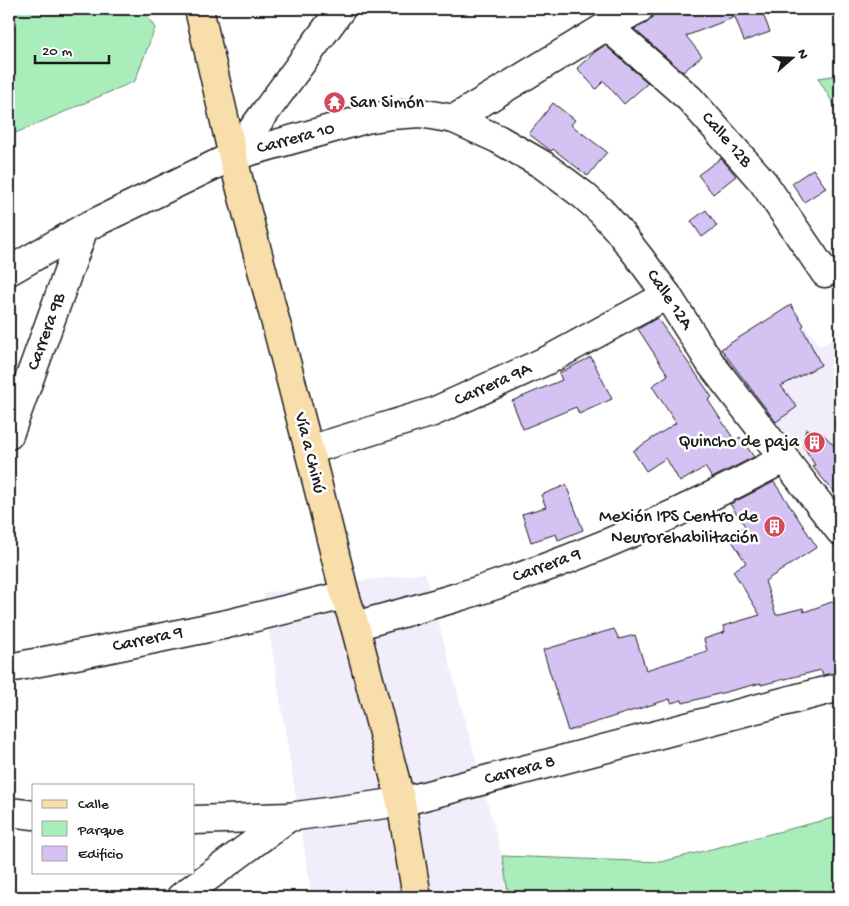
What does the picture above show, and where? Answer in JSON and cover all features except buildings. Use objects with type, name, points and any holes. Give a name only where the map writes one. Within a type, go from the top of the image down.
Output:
[{"type":"main road","name":"Vía a Chinú","points":[[199,9],[233,156],[345,595],[355,626],[401,802],[417,897]]},
{"type":"street","points":[[233,156],[341,9]]},
{"type":"street","points":[[454,119],[607,26],[639,9]]},
{"type":"street","name":"Calle 12B","points":[[607,26],[690,99],[763,182],[825,273]]},
{"type":"street","name":"Carrera 10","points":[[9,271],[84,228],[233,156],[366,119],[420,113],[454,119]]},
{"type":"street","name":"Calle 12A","points":[[454,119],[498,139],[543,165],[601,211],[618,230],[667,295],[711,364],[840,531]]},
{"type":"street","name":"Carrera 9B","points":[[9,435],[84,228]]},
{"type":"street","name":"Carrera 9A","points":[[309,450],[433,412],[550,359],[667,295]]},
{"type":"street","name":"Carrera 9","points":[[355,626],[450,600],[537,571],[621,538],[696,504],[785,458]]},
{"type":"street","name":"Carrera 9","points":[[9,668],[217,626],[345,595]]},
{"type":"street","name":"Carrera 8","points":[[195,820],[289,817],[401,802],[840,686]]},
{"type":"street","points":[[9,812],[32,815]]},
{"type":"street","points":[[181,897],[289,817]]},
{"type":"shaded area","points":[[791,305],[820,346],[840,335],[840,480],[829,486],[721,357],[719,350]]},
{"type":"shaded area","points":[[425,573],[502,856],[509,897],[312,897],[263,593]]},
{"type":"green space","points":[[9,9],[142,9],[155,28],[135,81],[9,136]]},
{"type":"green space","points":[[840,75],[840,115],[818,78]]},
{"type":"green space","points":[[840,816],[840,897],[509,897],[502,856],[661,862]]},
{"type":"place","name":"San Simón","points":[[334,103]]},
{"type":"place","name":"Quincho de paja","points":[[815,442]]},
{"type":"place","name":"Mexión IPS Centro de Neurorehabilitación","points":[[774,527]]}]
